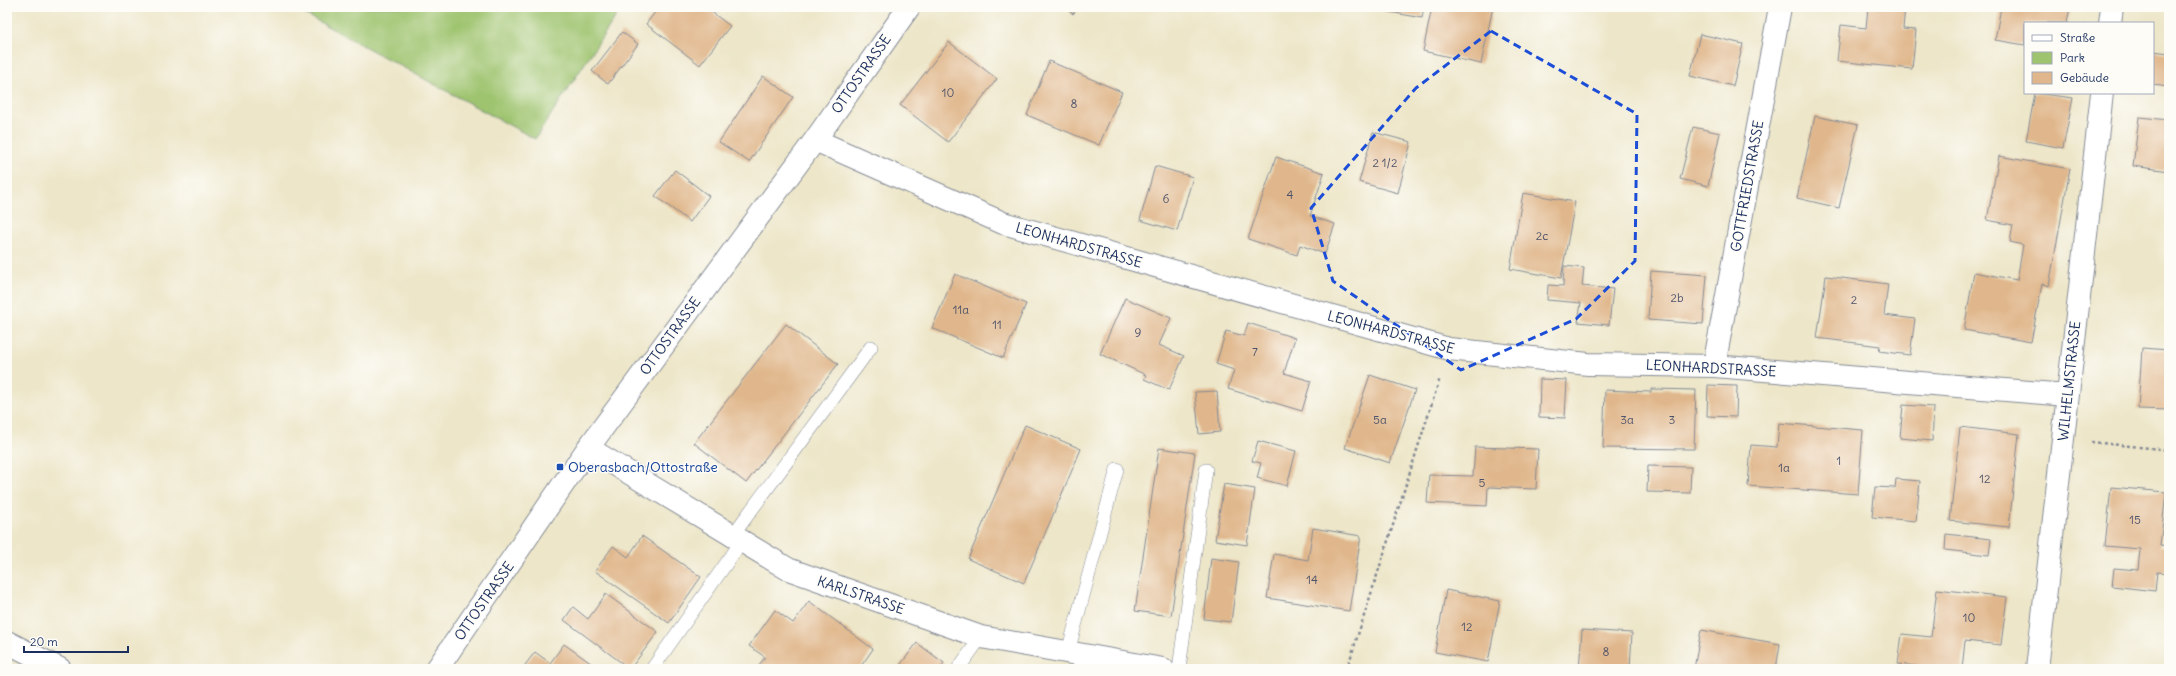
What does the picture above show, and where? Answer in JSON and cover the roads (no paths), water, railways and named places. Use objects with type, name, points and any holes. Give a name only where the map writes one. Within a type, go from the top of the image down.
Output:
[{"type":"street","name":"OTTOSTRASSE","points":[[437,669],[588,448],[815,140],[909,7]]},
{"type":"street","name":"GOTTFRIEDSTRASSE","points":[[1714,366],[1780,7]]},
{"type":"street","points":[[2110,22],[2112,7]]},
{"type":"street","name":"WILHELMSTRASSE","points":[[2037,669],[2102,94]]},
{"type":"street","name":"LEONHARDSTRASSE","points":[[815,140],[1003,223],[1449,349],[1588,364],[1714,366],[2067,394]]},
{"type":"street","name":"KARLSTRASSE","points":[[588,448],[788,569],[981,637],[1163,669]]},
{"type":"street","points":[[7,642],[60,669]]},
{"type":"lane","points":[[652,669],[737,538],[871,347]]},
{"type":"lane","points":[[1068,652],[1118,469]]},
{"type":"lane","points":[[1179,669],[1206,470]]},
{"type":"lane","points":[[958,669],[981,637]]},
{"type":"place","name":"Oberasbach/Ottostraße","points":[[560,467]]}]
